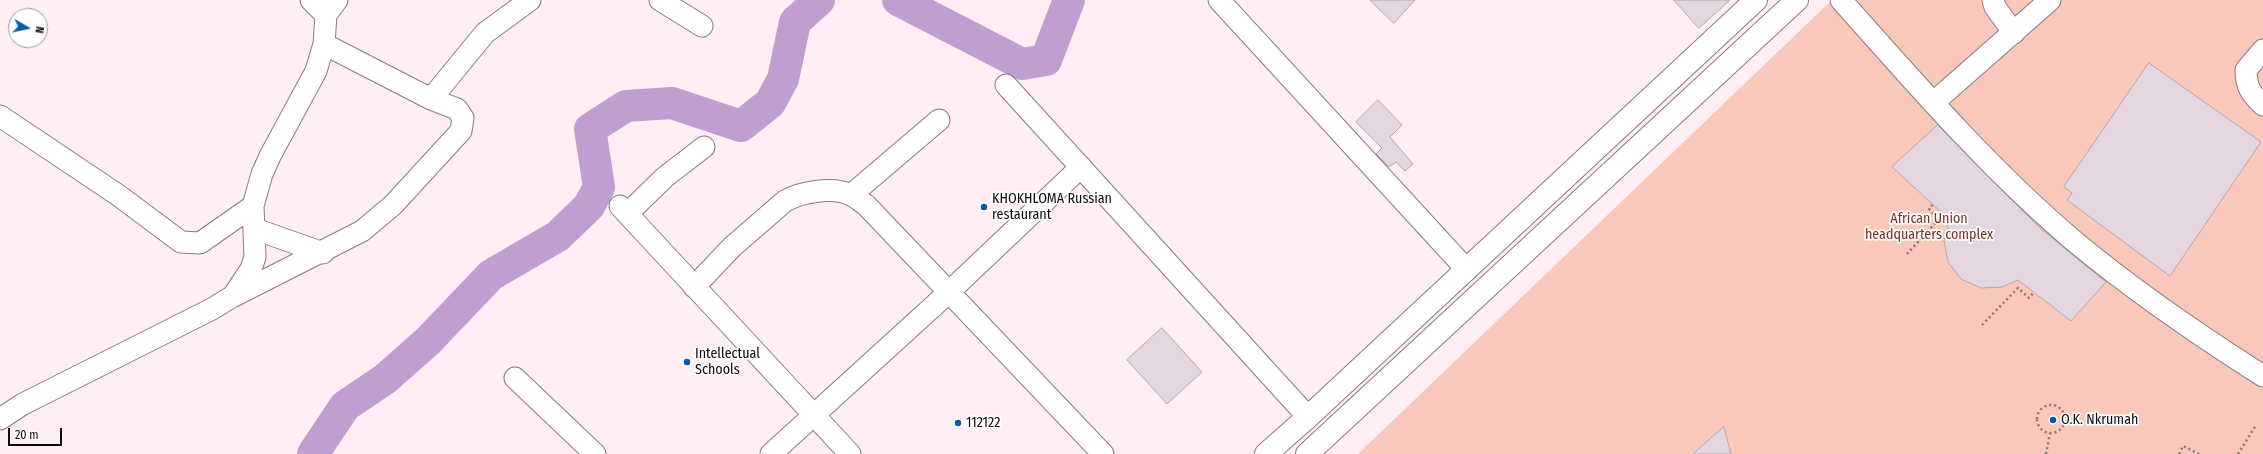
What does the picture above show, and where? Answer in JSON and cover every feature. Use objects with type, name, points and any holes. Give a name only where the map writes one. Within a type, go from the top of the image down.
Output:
[{"type":"main road","points":[[1266,454],[1467,270],[1756,0]]},
{"type":"main road","points":[[1307,454],[1466,305],[1797,0]]},
{"type":"main road","points":[[1449,286],[1466,305]]},
{"type":"street","points":[[233,296],[251,269],[255,257],[253,206],[270,156],[316,71],[324,44],[331,7],[311,0]]},
{"type":"street","points":[[431,99],[485,33],[530,0]]},
{"type":"street","points":[[660,0],[702,26]]},
{"type":"street","points":[[1219,0],[1467,270]]},
{"type":"street","points":[[1841,0],[1933,103],[2017,188],[2079,245],[2135,290],[2198,334],[2263,376]]},
{"type":"street","points":[[1993,0],[1995,6],[2014,33]]},
{"type":"street","points":[[1933,103],[2050,0]]},
{"type":"street","points":[[0,419],[23,404],[212,309],[233,296],[323,253],[362,231],[393,205],[460,131],[463,118],[457,109],[431,99],[324,44]]},
{"type":"street","points":[[2263,50],[2246,70],[2246,81],[2251,94],[2263,105]]},
{"type":"street","points":[[1006,85],[1308,417]]},
{"type":"street","points":[[0,116],[118,195],[181,242],[200,242],[253,206]]},
{"type":"street","points":[[851,195],[939,120]]},
{"type":"street","points":[[704,147],[624,210],[850,454]]},
{"type":"street","points":[[771,454],[949,292],[1081,167]]},
{"type":"street","points":[[694,287],[732,247],[785,201],[792,197],[824,191],[837,191],[851,195],[866,205],[1103,454]]},
{"type":"street","points":[[255,228],[323,253]]},
{"type":"street","points":[[515,378],[595,454]]},
{"type":"path","points":[[1908,254],[1939,219],[1929,209],[1933,204]]},
{"type":"path","points":[[1982,325],[2018,288],[2029,298],[2034,292]]},
{"type":"path","points":[[2053,406],[2057,407],[2063,413],[2065,422],[2060,429],[2050,433],[2040,427],[2038,418],[2041,410],[2053,406]]},
{"type":"path","points":[[2238,454],[2256,425]]},
{"type":"path","points":[[2046,454],[2050,433]]},
{"type":"path","points":[[2179,454],[2183,446],[2199,454]]},
{"type":"green space","name":"African Union headquarters complex","points":[[1832,0],[2263,0],[2263,454],[1358,454]]},
{"type":"building","points":[[1370,0],[1415,0],[1394,23]]},
{"type":"building","points":[[1674,0],[1730,0],[1699,28]]},
{"type":"building","points":[[2149,63],[2261,142],[2170,276],[2067,200],[2072,193],[2064,187]]},
{"type":"building","points":[[1378,100],[1402,125],[1390,137],[1413,164],[1405,171],[1396,162],[1389,167],[1376,154],[1382,148],[1356,122]]},
{"type":"building","points":[[1938,125],[2041,229],[2106,282],[2071,321],[2018,280],[2002,287],[1981,288],[1961,279],[1948,262],[1944,241],[1950,220],[1892,167]]},
{"type":"building","points":[[1162,328],[1202,372],[1167,404],[1127,360]]},
{"type":"building","points":[[1724,427],[1731,454],[1693,454]]},
{"type":"waterway","points":[[313,454],[345,406],[385,379],[428,341],[491,275],[558,236],[589,206],[599,187],[590,129],[626,106],[672,103],[741,126],[770,103],[783,79],[795,22],[819,0]]},
{"type":"waterway","points":[[898,0],[1022,64],[1046,60],[1069,0]]},
{"type":"place","name":"KHOKHLOMA Russian restaurant","points":[[984,207]]},
{"type":"place","name":"Intellectual Schools","points":[[687,362]]},
{"type":"place","name":"O.K. Nkrumah","points":[[2053,420]]},
{"type":"place","name":"112122","points":[[958,423]]}]
